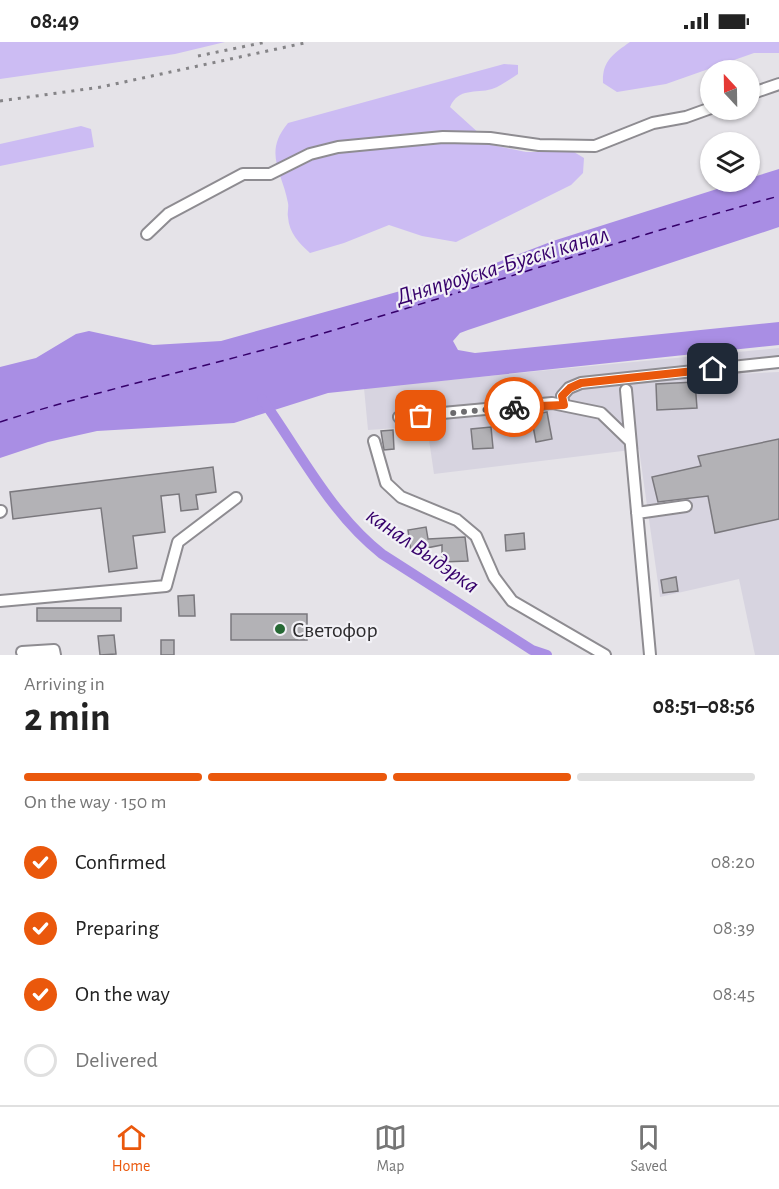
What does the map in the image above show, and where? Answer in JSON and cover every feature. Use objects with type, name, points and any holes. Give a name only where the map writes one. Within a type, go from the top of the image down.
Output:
[{"type":"lane","points":[[760,91],[779,84]]},
{"type":"lane","points":[[147,234],[168,214],[243,174],[270,174],[310,154],[338,147],[443,137],[490,138],[539,145],[595,146],[653,123],[700,112]]},
{"type":"lane","points":[[564,405],[562,396],[570,388],[581,383],[779,362]]},
{"type":"lane","points":[[626,390],[650,655]]},
{"type":"lane","points":[[399,417],[552,403],[601,413],[630,441]]},
{"type":"lane","points":[[374,441],[386,483],[401,497],[458,520],[476,536],[494,577],[512,601],[605,655]]},
{"type":"lane","points":[[0,602],[166,586],[178,542],[236,498]]},
{"type":"lane","points":[[637,513],[686,506]]},
{"type":"lane","points":[[22,652],[54,650],[55,655]]},
{"type":"shaded area","points":[[0,42],[225,42],[175,54],[0,79]]},
{"type":"shaded area","points":[[630,42],[779,42],[779,53],[754,53],[734,60],[700,60],[700,72],[666,84],[617,92],[603,83],[604,69],[614,54]]},
{"type":"shaded area","points":[[504,64],[518,65],[518,74],[492,89],[468,92],[458,96],[450,107],[492,145],[526,152],[574,152],[584,158],[583,173],[571,185],[456,242],[422,236],[389,225],[344,243],[310,253],[298,241],[289,223],[288,203],[275,153],[281,134],[288,123]]},
{"type":"shaded area","points":[[81,126],[91,129],[94,147],[0,166],[0,144]]},
{"type":"shaded area","points":[[779,348],[779,369],[739,374],[779,372],[779,655],[755,655],[739,579],[660,597],[639,449],[434,474],[427,426],[368,430],[364,388]]},
{"type":"water","name":"Дняпроўска-Бугскі канал","points":[[779,169],[779,227],[468,330],[460,333],[453,341],[458,350],[475,353],[779,322],[779,345],[328,393],[234,423],[97,431],[48,442],[0,458],[0,367],[36,358],[76,334],[89,331],[153,345],[221,341],[483,268],[553,241],[707,192],[760,192],[760,175]]},
{"type":"building","points":[[695,382],[697,408],[657,410],[656,384]]},
{"type":"building","points":[[547,412],[552,439],[536,442],[531,415]]},
{"type":"building","points":[[491,427],[493,448],[473,449],[471,429]]},
{"type":"building","points":[[393,430],[394,449],[384,450],[381,431]]},
{"type":"building","points":[[779,439],[779,519],[715,533],[708,496],[658,502],[652,477],[701,466],[698,456]]},
{"type":"building","points":[[213,467],[216,492],[196,495],[198,509],[181,511],[179,494],[161,496],[165,532],[133,536],[137,568],[109,572],[101,508],[13,519],[10,492]]},
{"type":"building","points":[[426,527],[428,539],[465,537],[468,561],[442,562],[442,545],[411,551],[408,530]]},
{"type":"building","points":[[524,533],[525,549],[506,551],[505,535]]},
{"type":"building","points":[[676,577],[678,591],[663,593],[661,580]]},
{"type":"building","points":[[194,595],[195,616],[179,616],[178,596]]},
{"type":"building","points":[[37,608],[121,608],[121,621],[37,621]]},
{"type":"building","points":[[231,614],[307,614],[307,640],[231,640]]},
{"type":"building","points":[[114,635],[116,654],[100,655],[98,636]]},
{"type":"building","points":[[161,640],[174,640],[174,655],[161,655]]},
{"type":"waterway","name":"канал Выдэрка","points":[[262,399],[331,501],[363,538],[382,554],[532,650],[547,655]]},
{"type":"ferry route","points":[[0,422],[341,328],[669,227],[779,196]]},
{"type":"railway","points":[[198,56],[266,42]]},
{"type":"railway","points":[[0,101],[101,87],[309,42]]},
{"type":"way so far","points":[[421,416],[514,407]]},
{"type":"place","name":"Светофор","points":[[280,629]]},
{"type":"route","points":[[514,407],[552,403],[564,405],[562,396],[570,388],[581,383],[713,369]]}]
